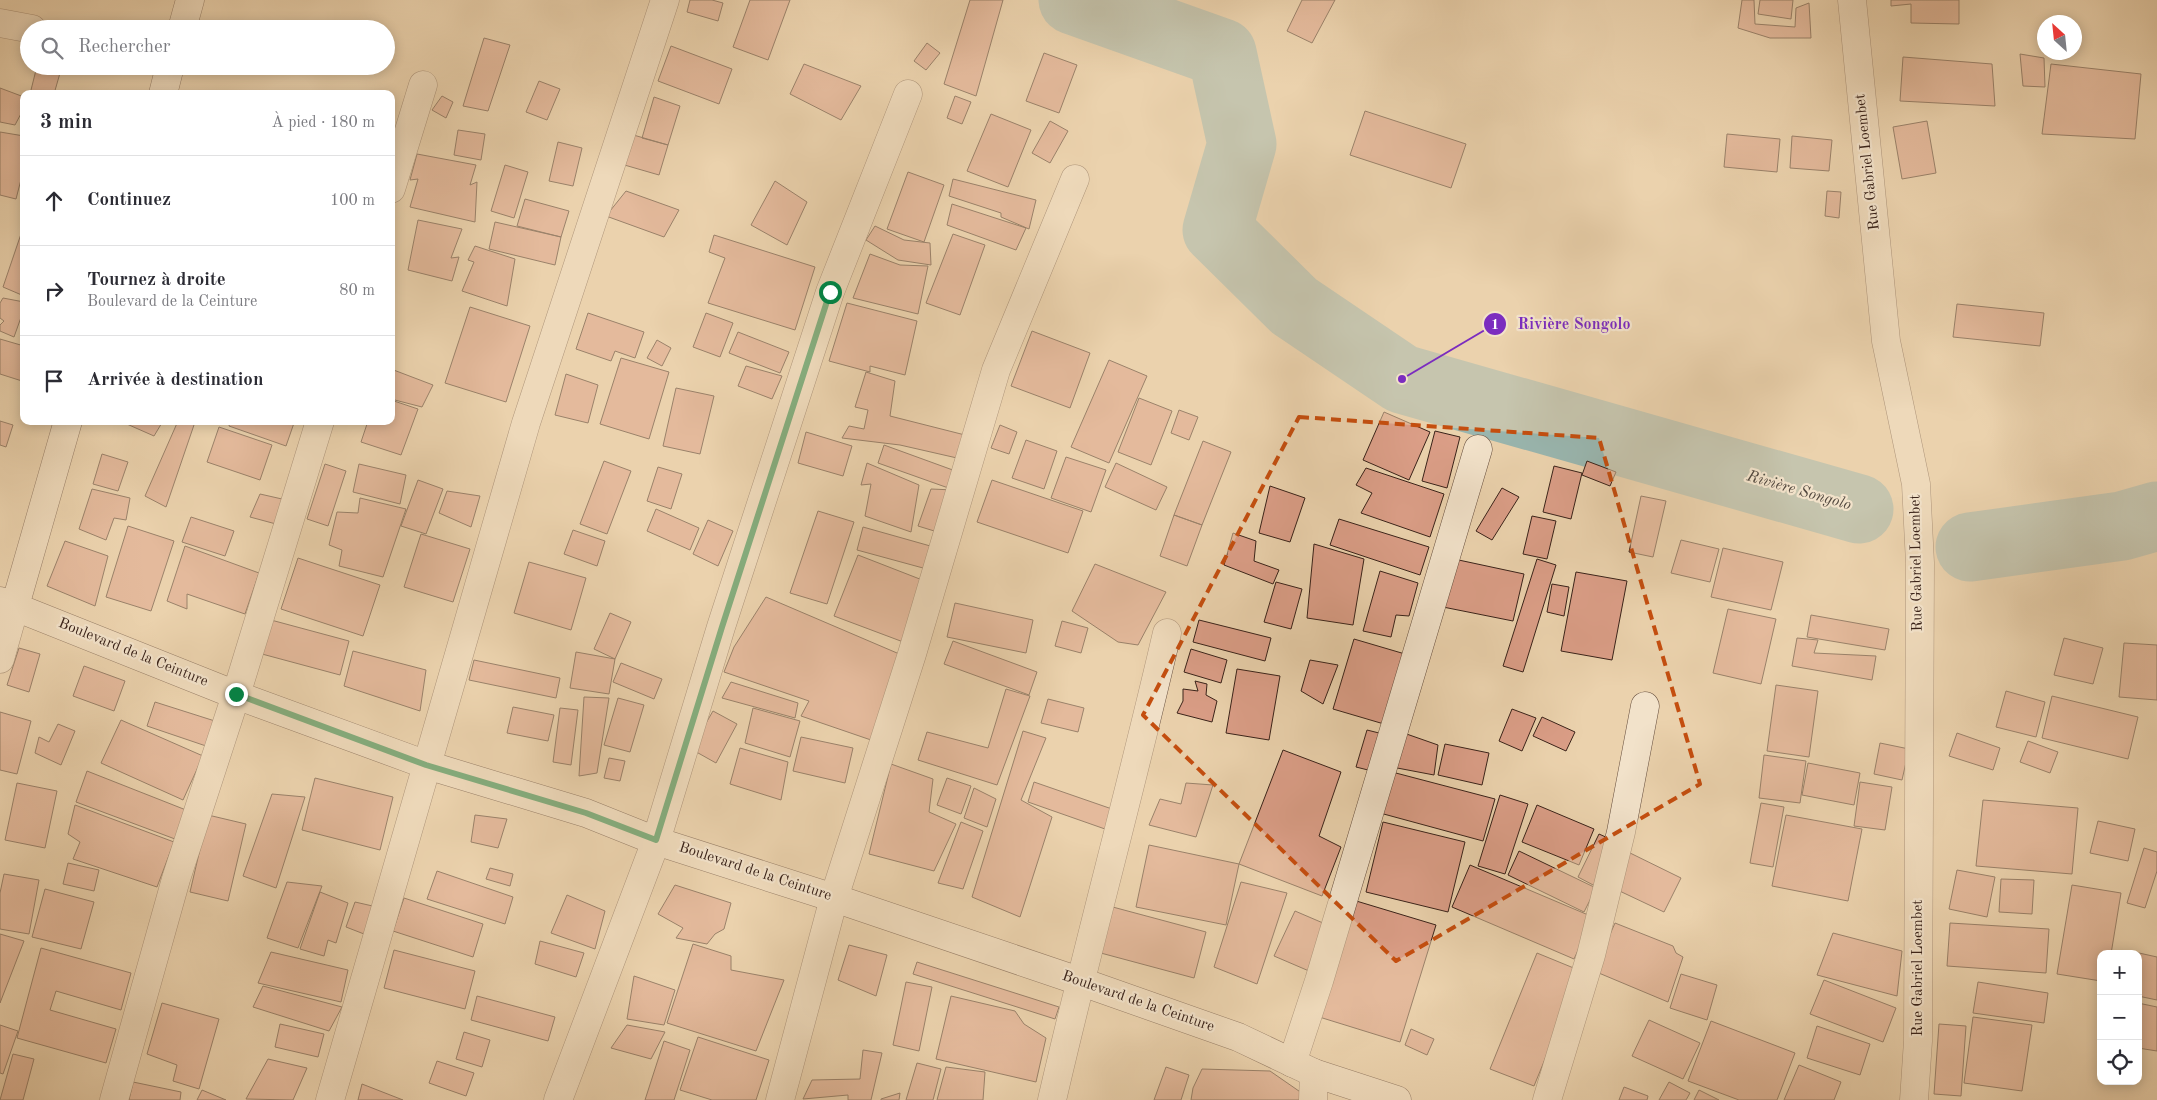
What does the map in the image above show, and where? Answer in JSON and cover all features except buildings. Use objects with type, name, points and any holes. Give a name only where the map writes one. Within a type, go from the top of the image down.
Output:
[{"type":"street","points":[[184,20],[190,0]]},
{"type":"street","points":[[330,1100],[526,423],[665,0]]},
{"type":"street","name":"Rue Gabriel Loembet","points":[[1852,0],[1886,341],[1916,484],[1920,553],[1918,1031],[1914,1100]]},
{"type":"street","points":[[0,23],[20,27]]},
{"type":"street","points":[[163,90],[167,75]]},
{"type":"street","points":[[395,176],[422,85]]},
{"type":"street","points":[[558,1100],[656,840],[722,627],[830,292],[908,94]]},
{"type":"street","points":[[780,1100],[834,898],[912,654],[996,370],[1075,179]]},
{"type":"street","points":[[0,659],[8,603],[67,425]]},
{"type":"street","points":[[114,1100],[176,879],[236,694],[319,425]]},
{"type":"street","points":[[1313,1100],[1303,1068],[1319,981],[1478,449]]},
{"type":"street","name":"Boulevard de la Ceinture","points":[[8,603],[236,694],[426,765],[586,813],[656,840],[1080,981],[1238,1037],[1303,1068],[1397,1100]]},
{"type":"street","points":[[1052,1100],[1080,981],[1132,782],[1167,633]]},
{"type":"street","points":[[1546,1100],[1591,955],[1621,832],[1645,706]]},
{"type":"highlighted area","points":[[1299,417],[1599,438],[1700,784],[1396,961],[1143,715]]},
{"type":"waterway","name":"Rivière Songolo","points":[[1073,0],[1222,53],[1242,144],[1217,230],[1294,306],[1402,379],[1859,509]]},
{"type":"waterway","name":"Rivière Songolo","points":[[1970,547],[2122,526],[2157,516]]},
{"type":"place","name":"Rivière Songolo","points":[[1402,379]]},
{"type":"route","points":[[236,694],[426,765],[586,813],[656,840],[722,627],[830,292]]}]
